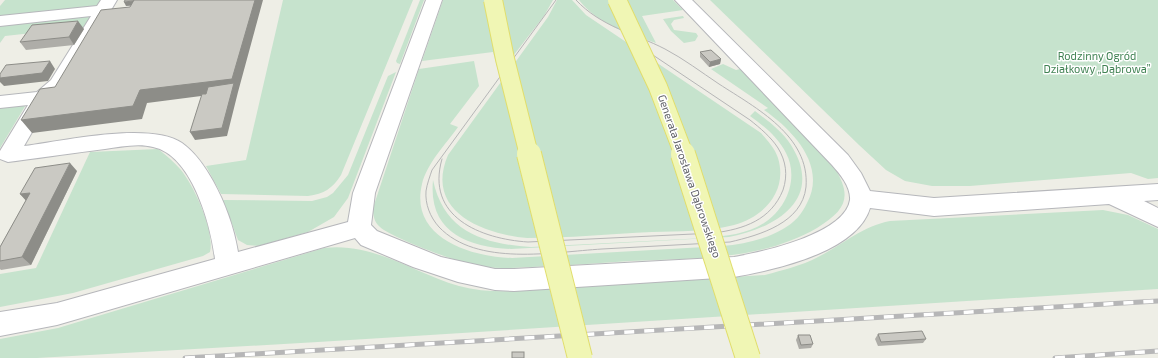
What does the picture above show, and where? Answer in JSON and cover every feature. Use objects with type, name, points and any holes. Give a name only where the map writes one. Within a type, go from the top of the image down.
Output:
[{"type":"main road","points":[[493,0],[505,59],[580,358]]},
{"type":"main road","name":"Generała Jarosława Dąbrowskiego","points":[[618,0],[655,76],[672,120],[748,358]]},
{"type":"lane","points":[[359,228],[364,193],[434,0]]},
{"type":"lane","points":[[359,228],[369,238],[452,270],[495,280],[734,267],[759,263],[791,254],[830,235],[853,219],[858,211],[861,198],[853,179],[840,160],[683,0]]},
{"type":"lane","points":[[106,5],[58,84],[42,97],[8,154],[130,140],[160,141],[182,153],[200,176],[210,197],[227,247],[228,266]]},
{"type":"lane","points":[[0,21],[106,5]]},
{"type":"lane","points":[[0,102],[42,97]]},
{"type":"lane","points":[[861,198],[934,207],[1158,192]]},
{"type":"lane","points":[[1110,195],[1158,218]]},
{"type":"lane","points":[[0,324],[57,314],[359,228]]},
{"type":"green space","points":[[5,0],[102,0],[99,5],[91,8],[0,17],[0,6]]},
{"type":"green space","points":[[283,0],[413,0],[341,175],[335,183],[328,190],[319,194],[308,196],[221,194],[206,166],[246,160]]},
{"type":"green space","points":[[420,0],[424,0],[400,64],[397,63],[396,61]]},
{"type":"green space","points":[[443,0],[553,0],[544,16],[499,74],[493,52],[422,61]]},
{"type":"green space","points":[[557,0],[572,0],[586,15],[761,133],[775,151],[780,170],[780,181],[776,192],[764,209],[745,221],[714,229],[574,237],[527,238],[510,236],[476,225],[462,216],[451,205],[444,191],[443,174],[448,155],[548,17]]},
{"type":"green space","points":[[579,0],[673,0],[683,10],[642,16],[656,43],[625,32],[604,22],[595,16]]},
{"type":"green space","name":"Rodzinny Ogród Działkowy „Dąbrowa”","points":[[710,0],[1158,0],[1158,178],[1148,179],[1131,173],[970,186],[932,186],[905,181],[886,170],[859,145]]},
{"type":"green space","points":[[92,16],[86,27],[5,36],[0,43],[0,25]]},
{"type":"green space","points":[[683,16],[684,18],[674,20],[671,24],[674,30],[696,33],[698,36],[695,41],[684,43],[671,31],[663,19]]},
{"type":"green space","points":[[474,61],[479,86],[450,124],[458,127],[437,154],[424,176],[420,203],[425,218],[434,231],[447,241],[462,248],[479,254],[512,258],[722,246],[746,243],[761,239],[787,227],[803,211],[807,203],[812,189],[813,176],[810,163],[796,138],[775,118],[764,110],[768,108],[711,69],[723,64],[736,70],[740,69],[834,167],[840,177],[843,187],[845,195],[844,202],[835,215],[817,228],[795,239],[773,247],[726,256],[499,268],[481,267],[468,264],[427,250],[387,232],[380,227],[374,218],[373,208],[419,69]]},
{"type":"green space","points":[[396,72],[348,198],[334,217],[308,232],[259,246],[247,245],[238,240],[223,200],[312,201],[327,197],[333,193],[348,175],[388,76]]},
{"type":"green space","points":[[27,103],[0,148],[0,106]]},
{"type":"green space","points":[[755,111],[770,122],[791,145],[800,164],[802,181],[799,195],[790,208],[778,218],[747,233],[729,237],[511,249],[495,248],[466,240],[454,233],[444,224],[437,212],[433,198],[433,180],[438,198],[446,212],[456,223],[468,232],[497,243],[531,247],[705,238],[751,230],[772,217],[779,209],[788,192],[791,182],[790,163],[783,147],[775,137],[750,116]]},
{"type":"green space","points":[[158,149],[181,170],[192,187],[206,221],[211,243],[210,252],[203,256],[73,293],[0,307],[0,274],[36,268],[90,152]]},
{"type":"green space","points":[[1103,210],[1128,215],[1158,229],[1158,289],[318,342],[37,358],[0,358],[0,339],[58,328],[324,248],[342,247],[377,254],[466,288],[488,291],[517,291],[765,275],[792,268],[812,260],[862,231],[880,223],[890,221]]},
{"type":"building","points":[[125,0],[134,0],[124,2]]},
{"type":"building","points":[[134,0],[255,0],[232,79],[140,90],[133,106],[21,120],[40,89],[55,87],[101,10],[130,7]]},
{"type":"building","points":[[78,21],[69,37],[20,42],[32,25]]},
{"type":"building","points":[[711,50],[721,59],[710,62],[700,52]]},
{"type":"building","points":[[50,61],[42,73],[0,78],[0,74],[6,65]]},
{"type":"building","points":[[234,83],[222,128],[190,132],[202,94],[206,94],[208,87]]},
{"type":"building","points":[[70,163],[22,257],[0,261],[0,247],[30,193],[20,194],[35,168]]},
{"type":"building","points":[[922,331],[926,339],[881,342],[878,334]]},
{"type":"building","points":[[798,335],[810,335],[813,344],[801,345]]},
{"type":"building","points":[[512,352],[524,352],[524,358],[512,358]]},
{"type":"tram line","points":[[556,0],[432,170],[426,188],[426,201],[431,215],[439,227],[455,240],[474,248],[494,252],[539,254],[730,242],[754,236],[766,231],[778,225],[797,210],[803,199],[806,187],[805,169],[799,153],[790,138],[778,125],[749,103],[679,57],[653,43],[618,29],[596,17],[576,0]]},
{"type":"tram line","points":[[442,159],[439,179],[442,196],[449,210],[461,221],[476,230],[492,236],[510,240],[528,242],[714,233],[746,226],[764,216],[778,200],[785,184],[786,174],[784,163],[781,153],[775,144],[750,120],[629,39]]},
{"type":"railway","points":[[185,358],[1158,301]]},
{"type":"railway","points":[[1055,358],[1158,351]]}]
